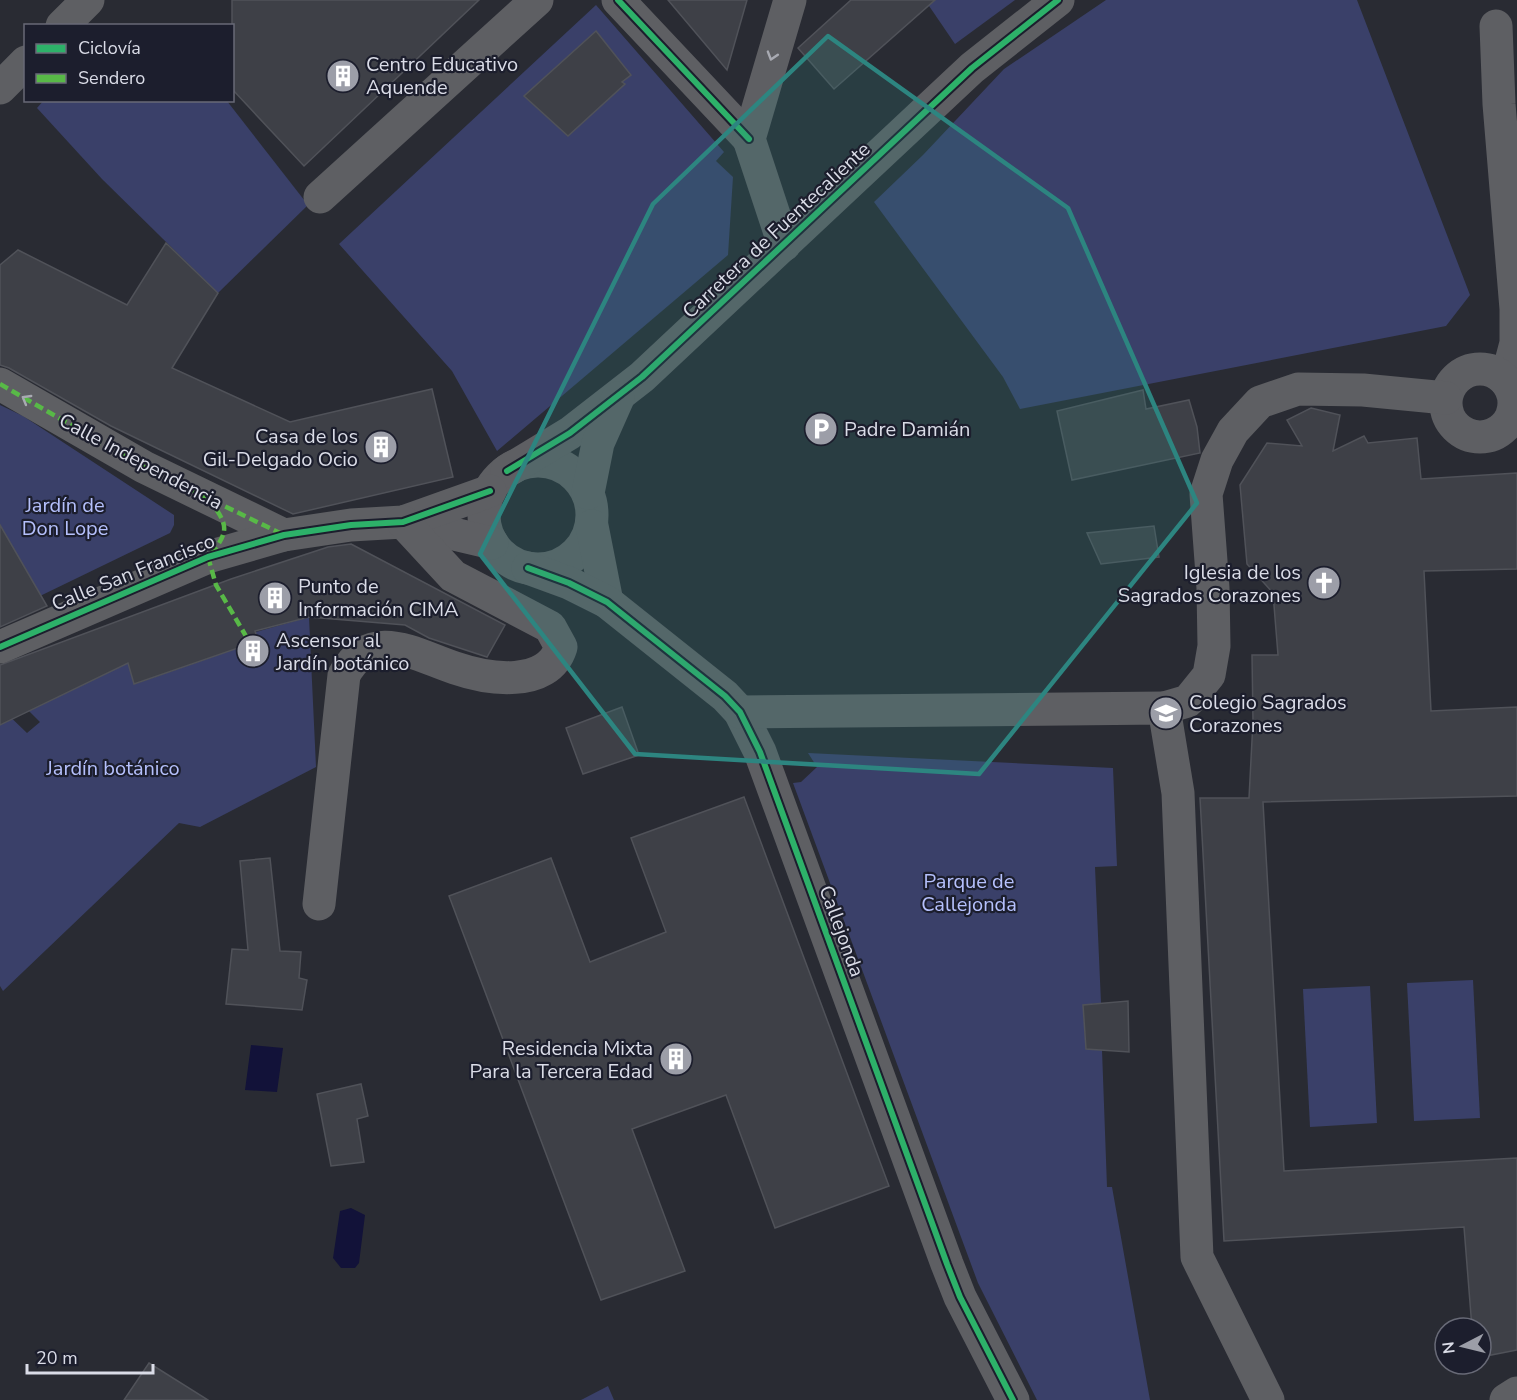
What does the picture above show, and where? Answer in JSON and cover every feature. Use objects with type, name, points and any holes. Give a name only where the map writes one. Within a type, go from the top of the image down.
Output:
[{"type":"street","points":[[64,24],[88,0]]},
{"type":"street","points":[[320,197],[537,0]]},
{"type":"street","points":[[618,0],[749,139],[784,245]]},
{"type":"street","points":[[749,139],[790,0]]},
{"type":"street","name":"Carretera de Fuentecaliente","points":[[498,481],[619,397],[972,68],[1058,0]]},
{"type":"street","points":[[1496,26],[1498,104],[1516,309],[1516,343],[1506,381]]},
{"type":"street","points":[[0,88],[24,64]]},
{"type":"street","points":[[1482,368],[1496,372],[1506,381],[1512,391],[1514,405],[1502,429],[1492,435],[1478,436],[1464,433],[1447,413],[1446,398],[1457,377],[1469,370],[1482,368]]},
{"type":"street","name":"Calle Independencia","points":[[0,384],[144,467],[284,535]]},
{"type":"street","points":[[740,712],[1164,708],[1188,701],[1209,675],[1214,645],[1213,588],[1206,494],[1217,460],[1233,431],[1260,402],[1298,388],[1363,390],[1446,398]]},
{"type":"street","name":"Carretera de Fuentecaliente","points":[[591,526],[592,509],[588,493],[598,443],[619,397]]},
{"type":"street","points":[[492,543],[485,527],[484,508],[498,481],[520,464],[552,463],[567,469],[588,493]]},
{"type":"street","name":"Calle San Francisco","points":[[403,522],[498,481]]},
{"type":"street","name":"Calle San Francisco","points":[[207,496],[224,520],[224,538],[207,557]]},
{"type":"street","points":[[319,904],[344,675],[356,657],[367,650],[378,647],[402,649],[454,668],[507,677],[537,674],[551,666],[561,647],[550,627],[453,576],[403,522]]},
{"type":"street","name":"Calle San Francisco","points":[[0,647],[207,557],[284,535],[351,525],[403,522],[492,543]]},
{"type":"street","points":[[528,568],[545,569],[561,565],[575,555],[586,541],[591,526]]},
{"type":"street","points":[[591,526],[607,602]]},
{"type":"street","name":"Callejonda","points":[[492,543],[502,555],[528,568],[569,583],[607,602],[725,696],[740,712],[760,752],[960,1297],[1013,1400]]},
{"type":"street","points":[[1164,708],[1178,793],[1197,1257],[1268,1400]]},
{"type":"street","points":[[1506,1400],[1517,1393]]},
{"type":"highlighted area","points":[[828,36],[1068,208],[1197,503],[979,774],[635,754],[480,554],[653,204]]},
{"type":"green space","points":[[925,0],[1015,0],[955,44]]},
{"type":"green space","points":[[1106,0],[1357,0],[1470,295],[1446,326],[1020,409],[1003,377],[874,202],[923,155],[1004,69]]},
{"type":"green space","points":[[596,5],[724,152],[716,161],[733,177],[728,255],[497,451],[452,371],[339,244]]},
{"type":"green space","points":[[42,102],[228,102],[308,205],[218,293],[102,179],[37,108]]},
{"type":"green space","name":"Jardín de Don Lope","points":[[0,405],[23,416],[174,515],[174,525],[170,533],[40,596],[2,528],[0,529]]},
{"type":"green space","name":"Jardín botánico","points":[[309,617],[316,767],[200,827],[179,823],[3,991],[0,986],[0,707],[27,733],[40,722],[29,711],[128,663],[135,684],[221,654],[249,634]]},
{"type":"green space","name":"Parque de Callejonda","points":[[808,753],[1113,768],[1117,866],[1095,867],[1101,1003],[1083,1005],[1086,1049],[1102,1050],[1107,1187],[1112,1187],[1150,1400],[1037,1400],[978,1283],[793,783],[801,782],[817,767]]},
{"type":"green space","points":[[1473,980],[1480,1118],[1414,1121],[1407,983]]},
{"type":"green space","points":[[1370,986],[1377,1123],[1310,1127],[1303,989]]},
{"type":"green space","points":[[608,1386],[614,1400],[581,1400],[583,1399]]},
{"type":"shaded area","points":[[251,1045],[283,1048],[277,1092],[245,1090]]},
{"type":"shaded area","points":[[351,1208],[365,1215],[359,1263],[355,1268],[341,1268],[333,1258],[340,1211]]},
{"type":"building","name":"Centro Educativo Aquende","points":[[232,0],[479,0],[304,166],[234,91],[234,24],[232,24]]},
{"type":"building","points":[[668,0],[747,0],[727,70]]},
{"type":"building","points":[[851,0],[935,0],[834,89],[798,48]]},
{"type":"building","points":[[596,31],[631,75],[622,82],[625,84],[568,136],[524,96]]},
{"type":"building","points":[[166,243],[218,293],[172,368],[290,422],[432,389],[453,477],[293,514],[111,426],[0,365],[0,265],[18,250],[127,305]]},
{"type":"building","points":[[1143,390],[1146,409],[1189,400],[1197,427],[1200,453],[1072,480],[1057,411]]},
{"type":"building","points":[[1311,408],[1340,415],[1333,451],[1364,436],[1368,443],[1417,438],[1421,479],[1517,473],[1517,569],[1424,571],[1431,711],[1517,707],[1517,796],[1263,802],[1284,1171],[1517,1158],[1517,1350],[1493,1355],[1493,1316],[1471,1316],[1464,1227],[1224,1241],[1200,798],[1249,798],[1253,721],[1252,655],[1278,655],[1273,593],[1247,564],[1240,485],[1267,443],[1302,446],[1287,420]]},
{"type":"building","points":[[0,525],[47,606],[0,627]]},
{"type":"building","points":[[1154,526],[1159,557],[1101,564],[1087,533]]},
{"type":"building","points":[[351,544],[505,625],[487,657],[429,638],[405,625],[309,617],[255,631],[258,641],[134,684],[128,663],[0,725],[0,665],[231,579],[328,547]]},
{"type":"building","points":[[622,707],[639,755],[583,774],[566,728]]},
{"type":"building","name":"Residencia Mixta Para la Tercera Edad","points":[[744,797],[889,1186],[775,1228],[726,1095],[632,1129],[685,1271],[601,1300],[449,896],[551,858],[590,962],[666,932],[631,838]]},
{"type":"building","points":[[270,858],[280,951],[301,952],[299,978],[307,980],[302,1010],[226,1004],[232,949],[248,950],[240,861]]},
{"type":"building","points":[[1128,1001],[1129,1052],[1086,1049],[1083,1005]]},
{"type":"building","points":[[361,1084],[368,1116],[357,1119],[364,1162],[331,1166],[317,1094]]},
{"type":"building","points":[[149,1363],[208,1400],[124,1400]]},
{"type":"marked path","points":[[0,384],[144,467],[284,535]]},
{"type":"marked path","points":[[209,499],[220,515],[224,527],[224,533],[210,555]]},
{"type":"marked path","points":[[208,557],[216,585],[250,643]]},
{"type":"cycle path","points":[[618,0],[749,139]]},
{"type":"cycle path","points":[[507,471],[570,433],[642,377],[972,68],[1058,0]]},
{"type":"cycle path","points":[[0,647],[208,557],[284,535],[351,525],[403,522],[490,491]]},
{"type":"cycle path","points":[[528,568],[569,583],[607,602],[725,696],[740,712],[760,752],[960,1297],[1013,1400]]},
{"type":"place","name":"Centro Educativo Aquende","points":[[343,76]]},
{"type":"place","name":"Padre Damián","points":[[821,429]]},
{"type":"place","name":"Casa de los Gil-Delgado Ocio","points":[[381,447]]},
{"type":"place","name":"Iglesia de los Sagrados Corazones","points":[[1324,583]]},
{"type":"place","name":"Punto de Información CIMA","points":[[275,598]]},
{"type":"place","name":"Ascensor al Jardín botánico","points":[[253,651]]},
{"type":"place","name":"Colegio Sagrados Corazones","points":[[1166,713]]},
{"type":"place","name":"Residencia Mixta Para la Tercera Edad","points":[[676,1059]]}]
